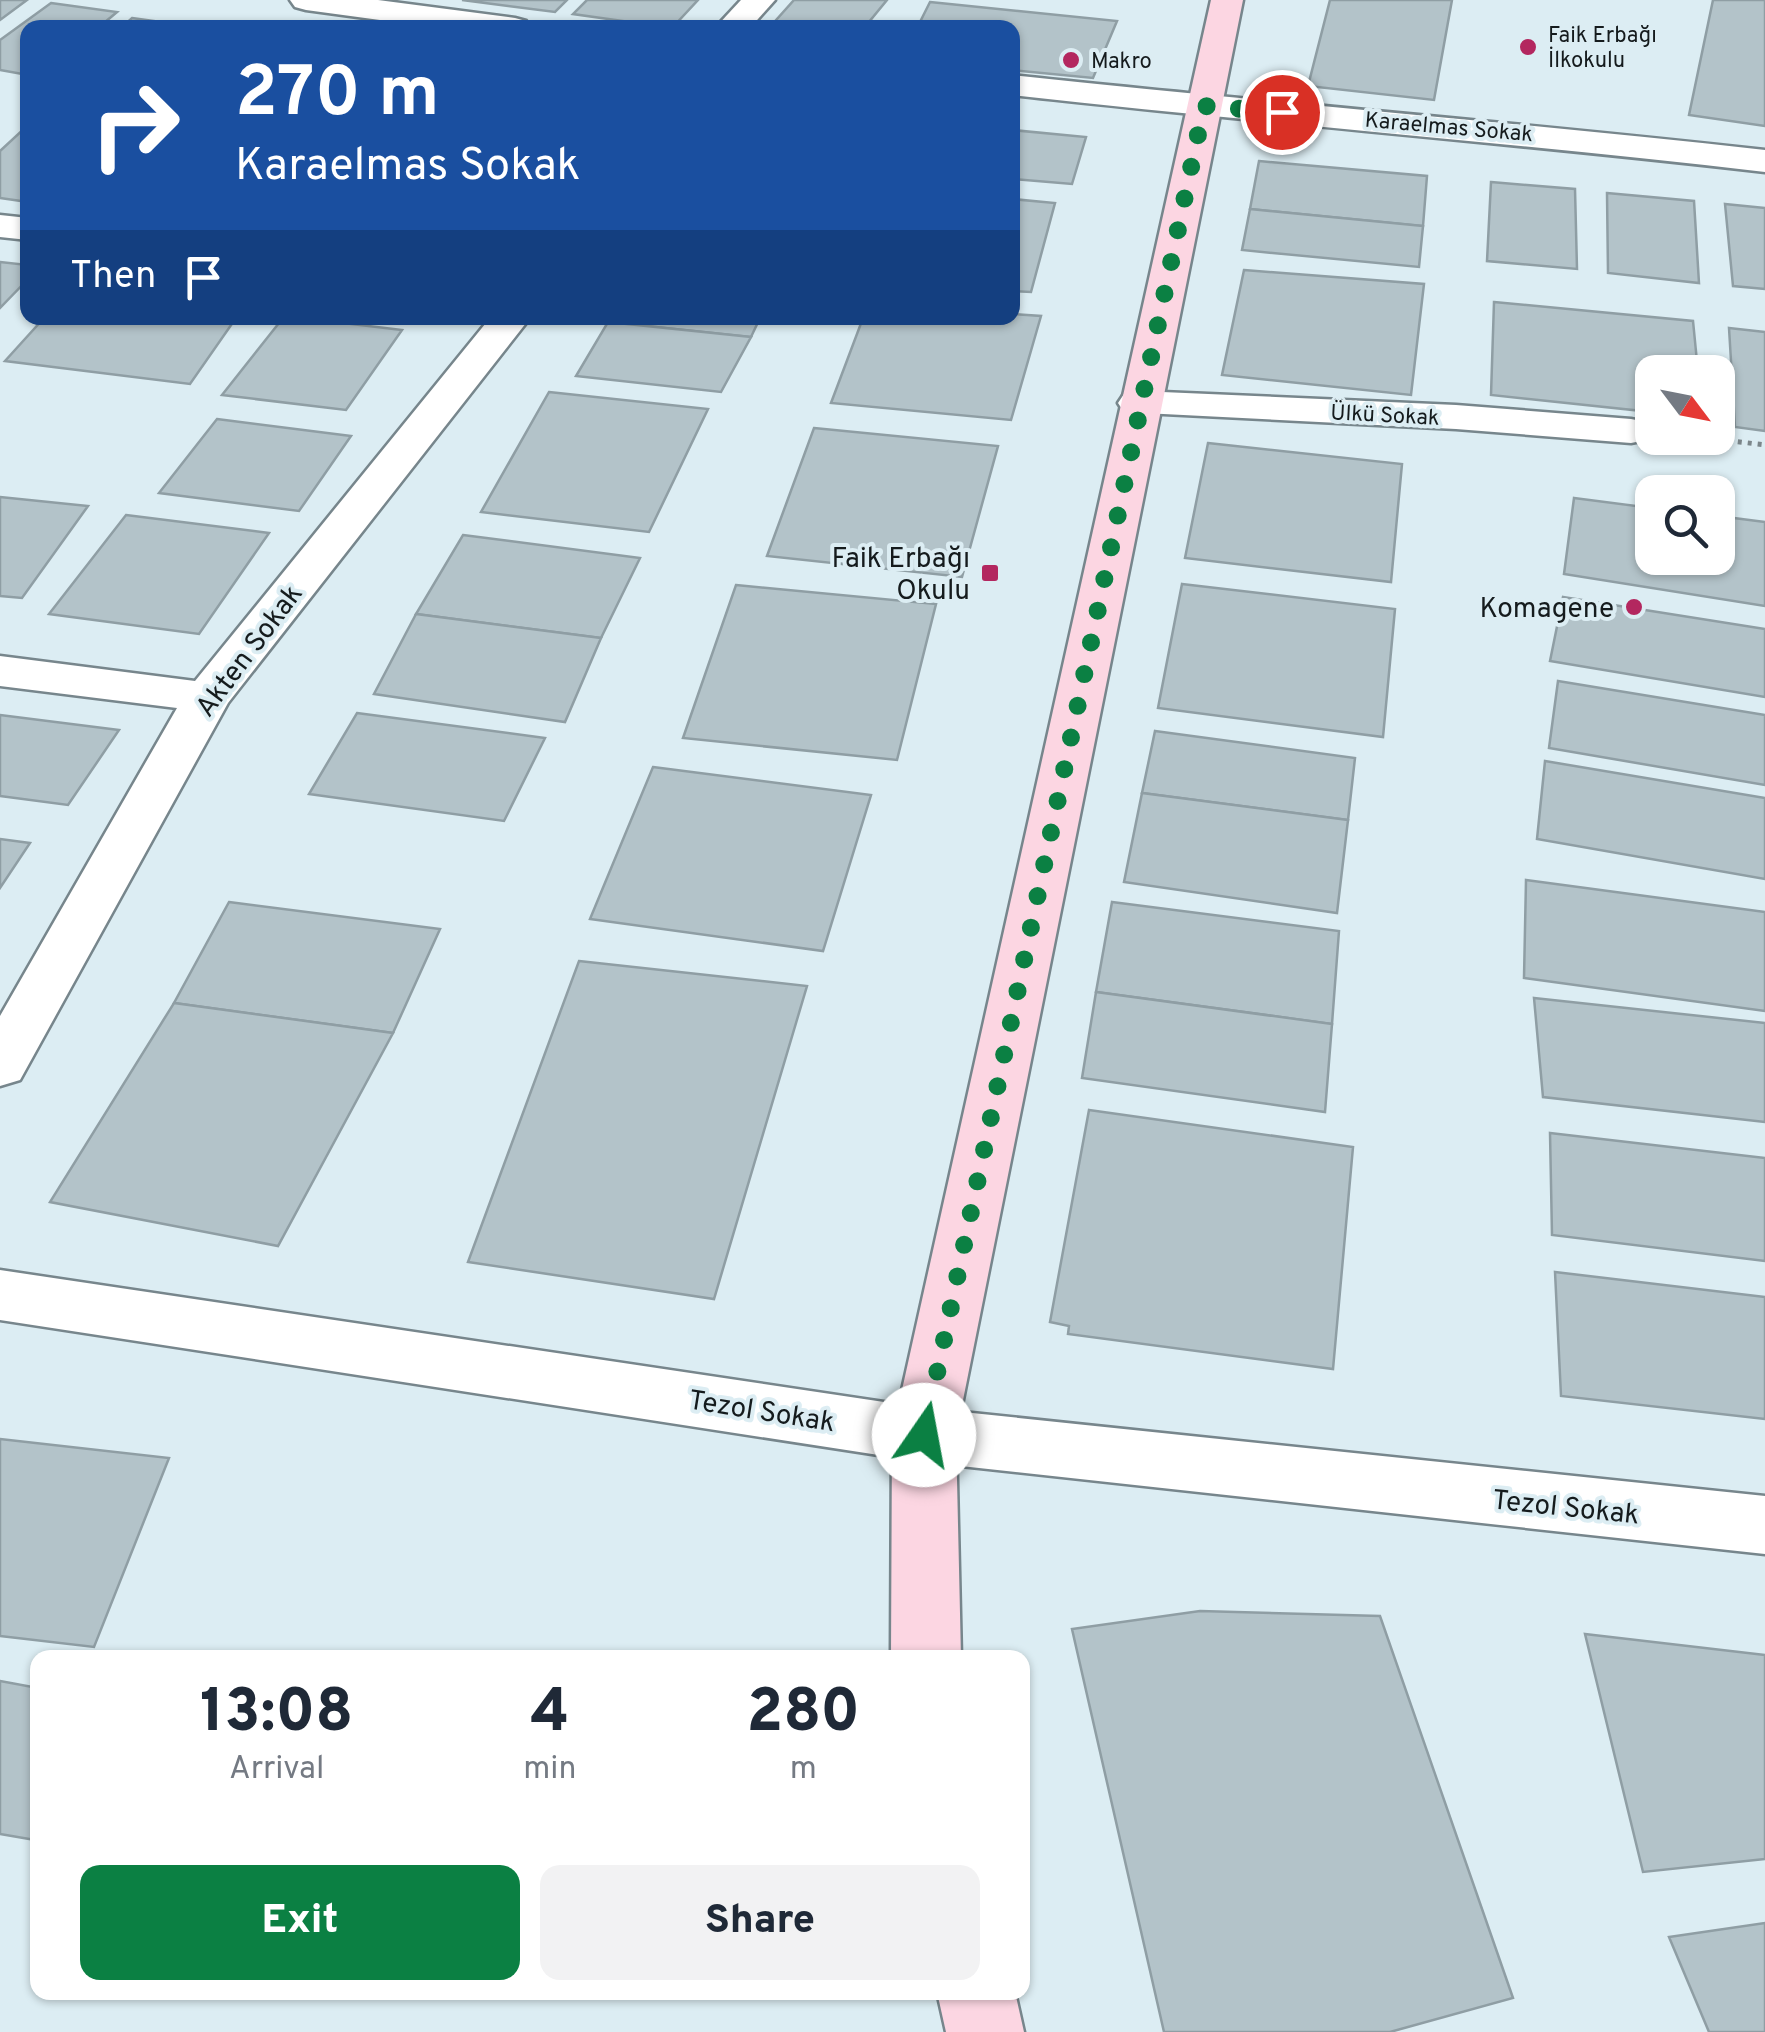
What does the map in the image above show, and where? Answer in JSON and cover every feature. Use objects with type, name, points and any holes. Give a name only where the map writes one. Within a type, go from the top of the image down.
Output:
[{"type":"main road","points":[[926,1650],[924,1435],[1139,403],[1228,0]]},
{"type":"main road","points":[[978,2000],[986,2032]]},
{"type":"street","points":[[289,20],[308,0],[457,20]]},
{"type":"street","points":[[738,20],[758,0]]},
{"type":"street","name":"Karaelmas Sokak","points":[[1020,86],[1204,106],[1478,128],[1765,161]]},
{"type":"street","name":"Akten Sokak","points":[[0,1065],[207,697],[504,325]]},
{"type":"street","name":"Ülkü Sokak","points":[[1139,403],[1456,418],[1630,431]]},
{"type":"street","points":[[0,671],[207,697]]},
{"type":"street","name":"Tezol Sokak","points":[[0,1295],[924,1435],[1765,1526]]},
{"type":"path","points":[[1735,442],[1765,446]]},
{"type":"building","points":[[0,0],[27,0],[0,20]]},
{"type":"building","points":[[462,0],[567,0],[555,12]]},
{"type":"building","points":[[587,0],[698,0],[679,20],[615,20],[573,14]]},
{"type":"building","points":[[794,0],[887,0],[871,20],[776,20]]},
{"type":"building","points":[[1330,0],[1452,0],[1434,100],[1308,86]]},
{"type":"building","points":[[1713,0],[1765,0],[1765,126],[1689,115]]},
{"type":"building","points":[[930,2],[1117,21],[1093,78],[1020,71],[1020,20],[921,20]]},
{"type":"building","points":[[51,3],[117,12],[108,20],[28,20]]},
{"type":"building","points":[[20,25],[20,74],[0,70],[0,40]]},
{"type":"building","points":[[1020,131],[1086,137],[1072,184],[1020,180]]},
{"type":"building","points":[[20,132],[20,201],[0,198],[0,151]]},
{"type":"building","points":[[1259,161],[1427,176],[1423,226],[1250,209]]},
{"type":"building","points":[[1491,182],[1575,189],[1577,269],[1487,261]]},
{"type":"building","points":[[1607,193],[1694,201],[1699,283],[1608,273]]},
{"type":"building","points":[[1020,200],[1055,203],[1031,292],[1020,291]]},
{"type":"building","points":[[1725,204],[1765,208],[1765,289],[1733,286]]},
{"type":"building","points":[[1250,209],[1423,226],[1419,267],[1242,250]]},
{"type":"building","points":[[0,262],[20,264],[20,287],[0,308]]},
{"type":"building","points":[[1244,270],[1424,284],[1411,395],[1222,375]]},
{"type":"building","points":[[1494,302],[1693,321],[1696,355],[1635,355],[1635,410],[1491,395]]},
{"type":"building","points":[[1020,315],[1041,316],[1011,420],[831,403],[860,325],[1020,325]]},
{"type":"building","points":[[38,325],[231,325],[190,384],[5,361]]},
{"type":"building","points":[[277,325],[360,325],[402,330],[346,410],[222,395]]},
{"type":"building","points":[[606,325],[751,337],[721,392],[576,376]]},
{"type":"building","points":[[637,325],[757,325],[751,337]]},
{"type":"building","points":[[1729,328],[1765,332],[1765,431],[1735,427],[1735,355],[1731,355]]},
{"type":"building","points":[[549,392],[708,409],[649,532],[481,512]]},
{"type":"building","points":[[217,419],[351,436],[299,511],[159,493]]},
{"type":"building","points":[[814,428],[998,446],[962,577],[767,556]]},
{"type":"building","points":[[1208,443],[1402,464],[1391,582],[1185,558]]},
{"type":"building","points":[[0,497],[88,506],[22,598],[0,596]]},
{"type":"building","points":[[1574,498],[1635,506],[1635,575],[1735,575],[1735,518],[1765,522],[1765,606],[1564,574]]},
{"type":"building","points":[[126,515],[269,533],[199,634],[49,614]]},
{"type":"building","points":[[463,535],[640,558],[601,638],[416,614]]},
{"type":"building","points":[[1182,584],[1395,609],[1383,737],[1158,708]]},
{"type":"building","points":[[736,585],[936,604],[897,760],[683,738]]},
{"type":"building","points":[[1563,597],[1765,629],[1765,697],[1550,661]]},
{"type":"building","points":[[416,614],[601,638],[565,722],[374,694]]},
{"type":"building","points":[[1558,681],[1765,715],[1765,785],[1549,748]]},
{"type":"building","points":[[357,713],[545,738],[504,821],[309,794]]},
{"type":"building","points":[[0,715],[119,730],[68,805],[0,796]]},
{"type":"building","points":[[1155,731],[1355,758],[1348,820],[1142,793]]},
{"type":"building","points":[[1545,761],[1765,798],[1765,879],[1537,839]]},
{"type":"building","points":[[653,767],[871,795],[823,951],[590,919]]},
{"type":"building","points":[[1142,793],[1348,820],[1337,913],[1124,882]]},
{"type":"building","points":[[0,839],[30,843],[0,888]]},
{"type":"building","points":[[1526,880],[1765,912],[1765,1011],[1524,978]]},
{"type":"building","points":[[229,902],[440,929],[393,1033],[174,1003]]},
{"type":"building","points":[[1112,902],[1339,931],[1332,1024],[1096,992]]},
{"type":"building","points":[[579,961],[807,986],[714,1299],[468,1262]]},
{"type":"building","points":[[1096,992],[1332,1024],[1325,1112],[1082,1078]]},
{"type":"building","points":[[1534,998],[1765,1023],[1765,1122],[1543,1097]]},
{"type":"building","points":[[174,1003],[393,1033],[278,1246],[50,1202]]},
{"type":"building","points":[[1089,1110],[1353,1147],[1333,1369],[1068,1334],[1069,1326],[1050,1322]]},
{"type":"building","points":[[1550,1133],[1765,1158],[1765,1261],[1552,1235]]},
{"type":"building","points":[[1555,1272],[1765,1297],[1765,1419],[1561,1396]]},
{"type":"building","points":[[0,1439],[169,1458],[94,1647],[0,1636]]},
{"type":"building","points":[[1200,1611],[1380,1616],[1513,1998],[1390,2032],[1164,2032],[1072,1629]]},
{"type":"building","points":[[1585,1634],[1765,1655],[1765,1859],[1643,1872]]},
{"type":"building","points":[[0,1681],[30,1687],[30,1839],[0,1834]]},
{"type":"building","points":[[1765,1923],[1765,2032],[1709,2032],[1669,1937]]},
{"type":"place","name":"Faik Erbağı İlkokulu","points":[[1528,47]]},
{"type":"place","name":"Makro","points":[[1071,60]]},
{"type":"place","name":"Faik Erbağı Okulu","points":[[990,573]]},
{"type":"place","name":"Komagene","points":[[1634,607]]},
{"type":"route","points":[[924,1435],[1204,106],[1282,112]]}]
